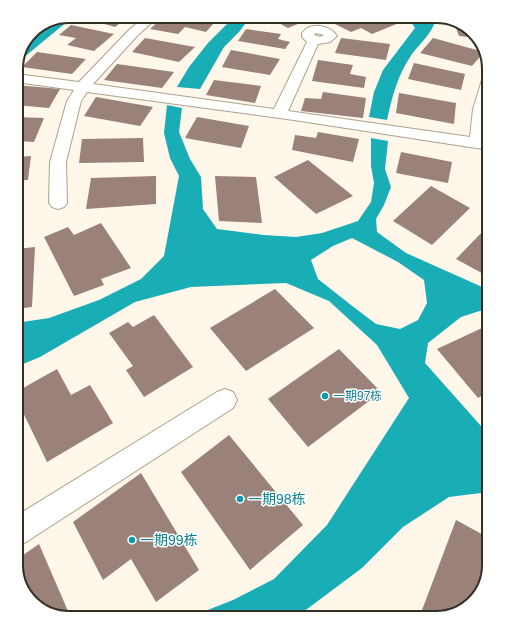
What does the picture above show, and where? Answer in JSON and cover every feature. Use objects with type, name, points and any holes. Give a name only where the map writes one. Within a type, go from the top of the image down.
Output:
[{"type":"street","points":[[58,203],[58,162],[74,101],[83,87],[134,32],[145,23]]},
{"type":"street","points":[[278,114],[314,40]]},
{"type":"street","points":[[23,79],[482,144]]},
{"type":"street","points":[[482,103],[480,109],[482,132]]},
{"type":"street","points":[[23,528],[225,400]]},
{"type":"water","points":[[65,23],[25,56],[26,51],[36,36],[51,26]]},
{"type":"water","points":[[228,23],[246,23],[224,47],[200,89],[177,87],[189,67],[208,43]]},
{"type":"water","points":[[412,23],[434,23],[430,32],[412,54],[399,78],[393,94],[387,120],[369,117],[374,92],[383,70],[415,28]]},
{"type":"water","points":[[167,105],[182,108],[179,132],[190,159],[201,177],[203,209],[217,229],[264,235],[296,237],[322,233],[358,221],[371,202],[374,183],[371,166],[371,138],[388,141],[385,169],[391,187],[384,205],[376,219],[377,232],[406,253],[482,287],[482,310],[461,317],[428,343],[425,363],[482,427],[482,493],[449,497],[403,527],[362,568],[304,611],[205,611],[233,600],[274,579],[327,525],[409,398],[377,345],[329,301],[286,283],[191,287],[135,302],[40,357],[23,364],[23,322],[49,318],[99,300],[141,279],[164,256],[179,176],[170,158],[164,133]],"holes":[[[352,238],[398,262],[424,280],[427,303],[418,320],[400,329],[376,324],[351,305],[318,279],[311,260],[333,246]]]},
{"type":"building","points":[[101,23],[120,23],[115,27]]},
{"type":"building","points":[[156,23],[214,23],[206,32],[185,27],[178,34],[150,29]]},
{"type":"building","points":[[279,23],[300,23],[288,28]]},
{"type":"building","points":[[333,23],[399,23],[372,34],[361,28],[351,32]]},
{"type":"building","points":[[71,25],[114,34],[94,51],[67,45],[76,38],[59,35]]},
{"type":"building","points":[[456,27],[469,37],[459,36]]},
{"type":"building","points":[[246,29],[281,34],[278,39],[290,42],[285,49],[238,41]]},
{"type":"building","points":[[145,38],[195,47],[179,62],[132,52]]},
{"type":"building","points":[[341,38],[390,44],[386,60],[335,53]]},
{"type":"building","points":[[433,38],[479,51],[480,57],[472,66],[420,53]]},
{"type":"building","points":[[231,50],[280,59],[270,75],[222,67]]},
{"type":"building","points":[[37,52],[86,59],[72,74],[23,66]]},
{"type":"building","points":[[318,60],[353,65],[350,74],[366,77],[364,88],[312,81]]},
{"type":"building","points":[[414,63],[465,74],[461,90],[408,79]]},
{"type":"building","points":[[117,64],[174,72],[162,88],[104,80]]},
{"type":"building","points":[[214,80],[261,86],[255,103],[206,95]]},
{"type":"building","points":[[23,86],[60,89],[49,108],[23,106]]},
{"type":"building","points":[[323,92],[366,98],[363,118],[301,111],[305,98],[321,99]]},
{"type":"building","points":[[399,93],[456,103],[454,124],[396,113]]},
{"type":"building","points":[[96,97],[153,107],[140,126],[84,116]]},
{"type":"building","points":[[23,117],[44,118],[34,142],[23,141]]},
{"type":"building","points":[[197,117],[249,126],[241,148],[185,138]]},
{"type":"building","points":[[318,132],[359,139],[353,162],[292,150],[295,135],[316,138]]},
{"type":"building","points":[[143,138],[144,162],[79,163],[82,139]]},
{"type":"building","points":[[401,152],[452,162],[448,183],[396,173]]},
{"type":"building","points":[[31,156],[28,180],[23,180],[23,157]]},
{"type":"building","points":[[308,160],[353,196],[316,214],[274,177]]},
{"type":"building","points":[[156,176],[156,204],[86,209],[91,178]]},
{"type":"building","points":[[215,176],[256,177],[262,223],[219,221]]},
{"type":"building","points":[[431,186],[470,208],[432,245],[393,221]]},
{"type":"building","points":[[101,223],[131,268],[101,279],[104,285],[74,296],[44,237],[68,227],[74,235]]},
{"type":"building","points":[[482,232],[482,273],[456,259]]},
{"type":"building","points":[[35,247],[32,307],[23,308],[23,248]]},
{"type":"building","points":[[275,289],[314,328],[246,371],[210,328]]},
{"type":"building","points":[[154,315],[193,367],[144,397],[126,370],[133,366],[109,333],[128,322],[133,327]]},
{"type":"building","points":[[482,328],[482,396],[478,398],[437,349]]},
{"type":"building","name":"一期97栋","points":[[339,349],[381,392],[308,447],[268,399]]},
{"type":"building","points":[[57,369],[71,395],[90,385],[113,423],[47,462],[23,412],[23,388]]},
{"type":"building","name":"一期98栋","points":[[229,435],[303,525],[250,570],[181,472]]},
{"type":"building","name":"一期99栋","points":[[141,473],[199,570],[156,602],[131,559],[103,580],[73,522]]},
{"type":"building","points":[[456,520],[482,534],[482,571],[479,583],[471,595],[462,603],[451,609],[442,611],[422,611]]},
{"type":"building","points":[[39,544],[68,611],[54,609],[43,603],[34,595],[28,585],[23,571],[23,555]]},
{"type":"place","name":"一期97栋","points":[[325,396]]},
{"type":"place","name":"一期98栋","points":[[240,499]]},
{"type":"place","name":"一期99栋","points":[[132,540]]}]
